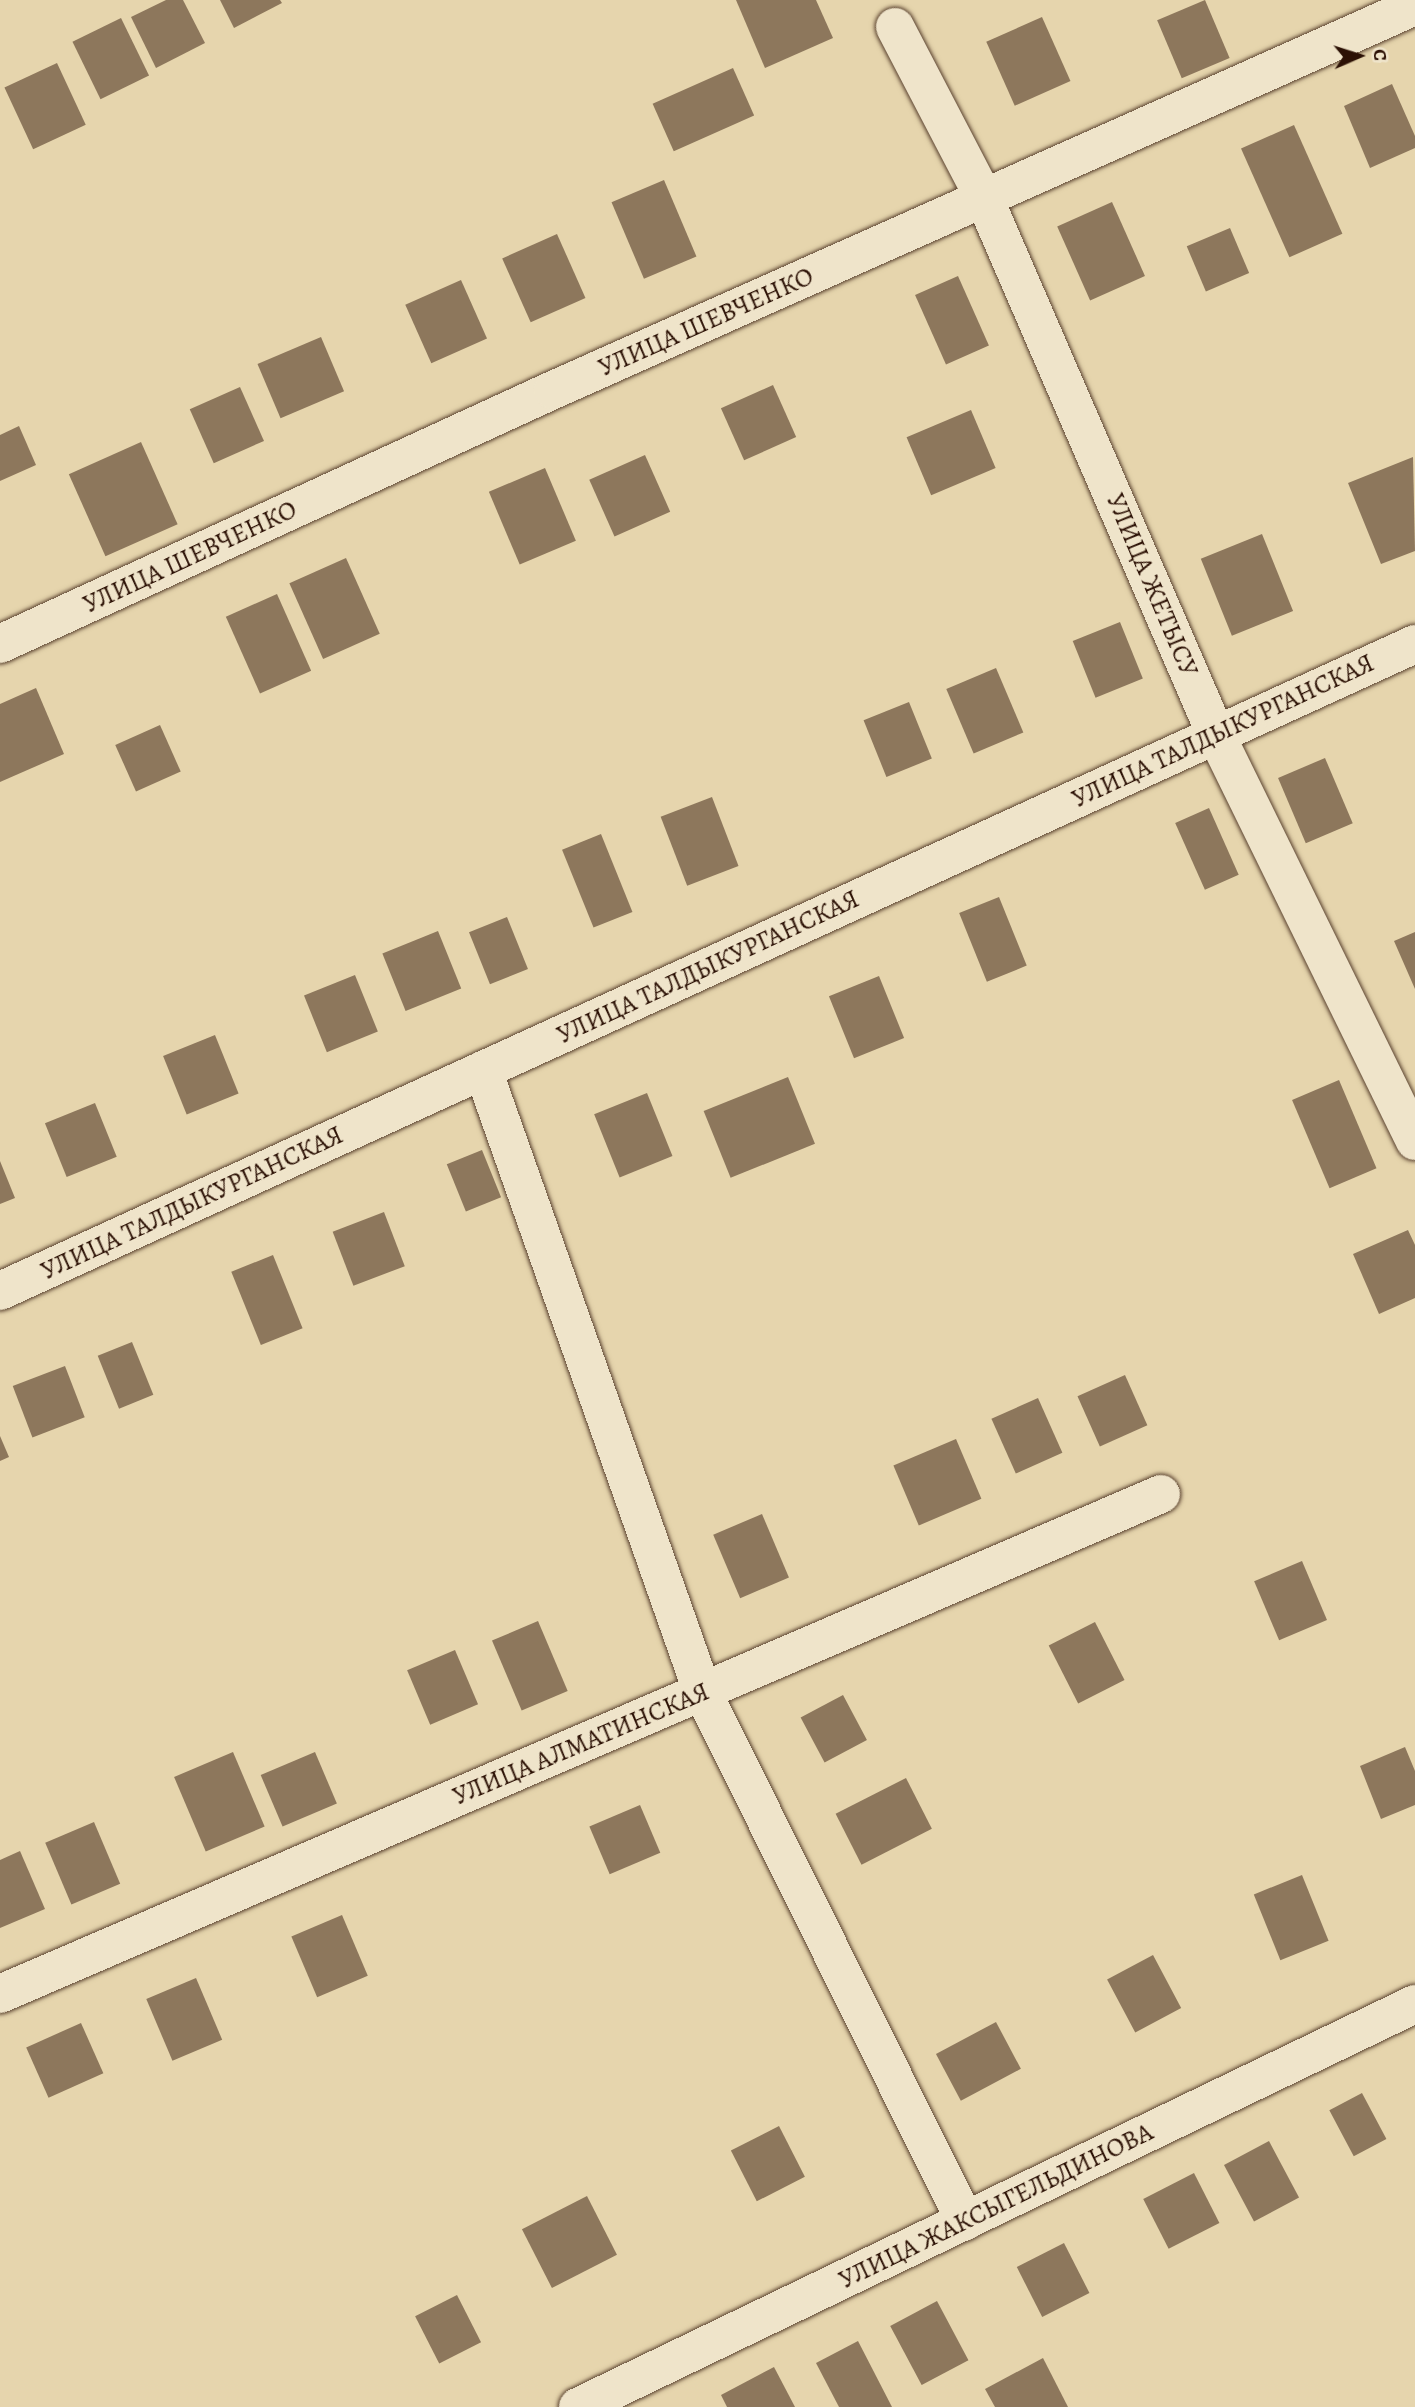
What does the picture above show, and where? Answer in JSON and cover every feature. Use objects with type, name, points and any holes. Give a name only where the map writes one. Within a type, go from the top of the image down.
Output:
[{"type":"street","name":"УЛИЦА ШЕВЧЕНКО","points":[[0,644],[1415,6]]},
{"type":"street","name":"УЛИЦА ЖЕТЫСУ","points":[[895,27],[985,198],[1216,734],[1415,1141]]},
{"type":"street","name":"УЛИЦА ТАЛДЫКУРГАНСКАЯ","points":[[0,1290],[1415,644]]},
{"type":"street","points":[[483,1070],[702,1691],[965,2221]]},
{"type":"street","name":"УЛИЦА АЛМАТИНСКАЯ","points":[[0,1994],[1161,1494]]},
{"type":"street","name":"УЛИЦА ЖАКСЫГЕЛЬДИНОВА","points":[[578,2407],[1415,2004]]},
{"type":"building","points":[[166,0],[183,0],[205,43],[156,68],[131,17]]},
{"type":"building","points":[[220,0],[280,0],[282,3],[234,28]]},
{"type":"building","points":[[736,0],[816,0],[833,38],[765,68]]},
{"type":"building","points":[[1205,0],[1230,58],[1182,78],[1157,20]]},
{"type":"building","points":[[1042,17],[1070,81],[1015,106],[986,42]]},
{"type":"building","points":[[121,18],[149,76],[101,99],[72,42]]},
{"type":"building","points":[[57,63],[86,125],[33,149],[4,88]]},
{"type":"building","points":[[733,68],[754,116],[674,151],[653,104]]},
{"type":"building","points":[[1392,84],[1415,136],[1415,148],[1370,168],[1344,106]]},
{"type":"building","points":[[1294,125],[1342,234],[1289,257],[1241,149]]},
{"type":"building","points":[[664,180],[696,256],[644,279],[612,202]]},
{"type":"building","points":[[1112,202],[1145,276],[1090,300],[1057,226]]},
{"type":"building","points":[[1230,228],[1249,273],[1206,291],[1187,246]]},
{"type":"building","points":[[557,234],[585,298],[531,322],[502,258]]},
{"type":"building","points":[[958,276],[989,345],[946,365],[915,295]]},
{"type":"building","points":[[461,280],[487,338],[431,363],[405,305]]},
{"type":"building","points":[[321,337],[344,391],[281,418],[257,364]]},
{"type":"building","points":[[773,385],[796,437],[744,460],[721,408]]},
{"type":"building","points":[[240,387],[264,441],[214,463],[190,409]]},
{"type":"building","points":[[971,410],[996,468],[931,495],[907,437]]},
{"type":"building","points":[[19,426],[36,465],[0,481],[0,435]]},
{"type":"building","points":[[141,442],[178,524],[105,556],[69,474]]},
{"type":"building","points":[[645,455],[670,512],[614,536],[589,480]]},
{"type":"building","points":[[1413,457],[1415,551],[1381,564],[1348,483]]},
{"type":"building","points":[[545,468],[576,541],[520,565],[489,492]]},
{"type":"building","points":[[1262,534],[1293,611],[1232,636],[1201,559]]},
{"type":"building","points":[[346,558],[380,634],[323,659],[289,583]]},
{"type":"building","points":[[277,594],[311,671],[260,694],[226,617]]},
{"type":"building","points":[[1120,622],[1143,679],[1096,698],[1073,641]]},
{"type":"building","points":[[996,668],[1023,732],[974,754],[946,689]]},
{"type":"building","points":[[36,688],[64,754],[0,782],[0,704]]},
{"type":"building","points":[[909,702],[932,759],[886,777],[864,720]]},
{"type":"building","points":[[160,725],[181,772],[136,792],[115,745]]},
{"type":"building","points":[[1325,758],[1353,823],[1306,843],[1278,778]]},
{"type":"building","points":[[712,797],[739,866],[687,886],[661,817]]},
{"type":"building","points":[[1209,808],[1239,875],[1205,890],[1175,823]]},
{"type":"building","points":[[601,834],[632,912],[594,928],[562,850]]},
{"type":"building","points":[[999,897],[1027,966],[987,982],[959,913]]},
{"type":"building","points":[[507,917],[528,969],[490,984],[469,932]]},
{"type":"building","points":[[438,931],[461,988],[406,1011],[382,953]]},
{"type":"building","points":[[1415,932],[1415,989],[1394,941]]},
{"type":"building","points":[[355,975],[378,1032],[327,1052],[304,996]]},
{"type":"building","points":[[879,976],[904,1038],[854,1058],[829,996]]},
{"type":"building","points":[[215,1035],[239,1093],[187,1114],[163,1056]]},
{"type":"building","points":[[788,1077],[815,1144],[731,1178],[704,1111]]},
{"type":"building","points":[[1339,1080],[1377,1168],[1330,1188],[1292,1100]]},
{"type":"building","points":[[647,1093],[672,1156],[620,1177],[594,1114]]},
{"type":"building","points":[[95,1103],[117,1157],[67,1177],[45,1123]]},
{"type":"building","points":[[482,1150],[501,1197],[466,1212],[447,1164]]},
{"type":"building","points":[[0,1161],[15,1198],[0,1204]]},
{"type":"building","points":[[384,1212],[405,1266],[353,1286],[333,1232]]},
{"type":"building","points":[[1408,1230],[1415,1245],[1415,1298],[1379,1314],[1353,1254]]},
{"type":"building","points":[[273,1255],[303,1328],[261,1345],[231,1272]]},
{"type":"building","points":[[132,1342],[153,1395],[119,1409],[98,1356]]},
{"type":"building","points":[[65,1366],[85,1417],[32,1437],[13,1386]]},
{"type":"building","points":[[1125,1375],[1147,1425],[1100,1446],[1077,1396]]},
{"type":"building","points":[[1038,1398],[1062,1453],[1016,1474],[991,1419]]},
{"type":"building","points":[[0,1436],[9,1457],[0,1461]]},
{"type":"building","points":[[956,1439],[981,1499],[919,1525],[893,1466]]},
{"type":"building","points":[[762,1514],[789,1578],[740,1598],[713,1535]]},
{"type":"building","points":[[1302,1561],[1327,1620],[1279,1640],[1254,1581]]},
{"type":"building","points":[[538,1621],[568,1691],[522,1710],[492,1641]]},
{"type":"building","points":[[1095,1622],[1125,1680],[1078,1704],[1049,1646]]},
{"type":"building","points":[[455,1650],[478,1704],[430,1725],[407,1670]]},
{"type":"building","points":[[843,1695],[867,1740],[825,1763],[801,1718]]},
{"type":"building","points":[[1405,1747],[1415,1771],[1415,1805],[1381,1819],[1360,1766]]},
{"type":"building","points":[[233,1752],[265,1827],[206,1852],[174,1777]]},
{"type":"building","points":[[315,1752],[337,1804],[283,1827],[261,1775]]},
{"type":"building","points":[[906,1778],[932,1829],[861,1865],[836,1814]]},
{"type":"building","points":[[640,1805],[660,1853],[610,1874],[589,1826]]},
{"type":"building","points":[[94,1822],[120,1884],[71,1904],[45,1843]]},
{"type":"building","points":[[20,1851],[45,1909],[0,1928],[0,1860]]},
{"type":"building","points":[[1302,1875],[1329,1941],[1280,1960],[1254,1894]]},
{"type":"building","points":[[342,1915],[368,1976],[317,1997],[291,1936]]},
{"type":"building","points":[[1153,1955],[1181,2008],[1135,2032],[1107,1979]]},
{"type":"building","points":[[196,1978],[222,2040],[172,2061],[146,1999]]},
{"type":"building","points":[[996,2022],[1021,2069],[961,2101],[936,2054]]},
{"type":"building","points":[[81,2023],[103,2073],[49,2098],[26,2047]]},
{"type":"building","points":[[1362,2093],[1386,2139],[1354,2156],[1329,2110]]},
{"type":"building","points":[[779,2126],[805,2177],[757,2201],[731,2151]]},
{"type":"building","points":[[1269,2141],[1299,2198],[1254,2221],[1224,2165]]},
{"type":"building","points":[[1194,2173],[1219,2223],[1169,2249],[1143,2199]]},
{"type":"building","points":[[587,2196],[617,2255],[552,2288],[522,2229]]},
{"type":"building","points":[[1064,2243],[1089,2293],[1042,2317],[1017,2267]]},
{"type":"building","points":[[457,2295],[481,2342],[439,2364],[415,2316]]},
{"type":"building","points":[[937,2301],[968,2360],[922,2385],[890,2326]]},
{"type":"building","points":[[858,2341],[892,2407],[839,2407],[816,2363]]},
{"type":"building","points":[[1043,2358],[1068,2407],[995,2407],[985,2389]]},
{"type":"building","points":[[774,2367],[795,2407],[727,2407],[721,2395]]}]
